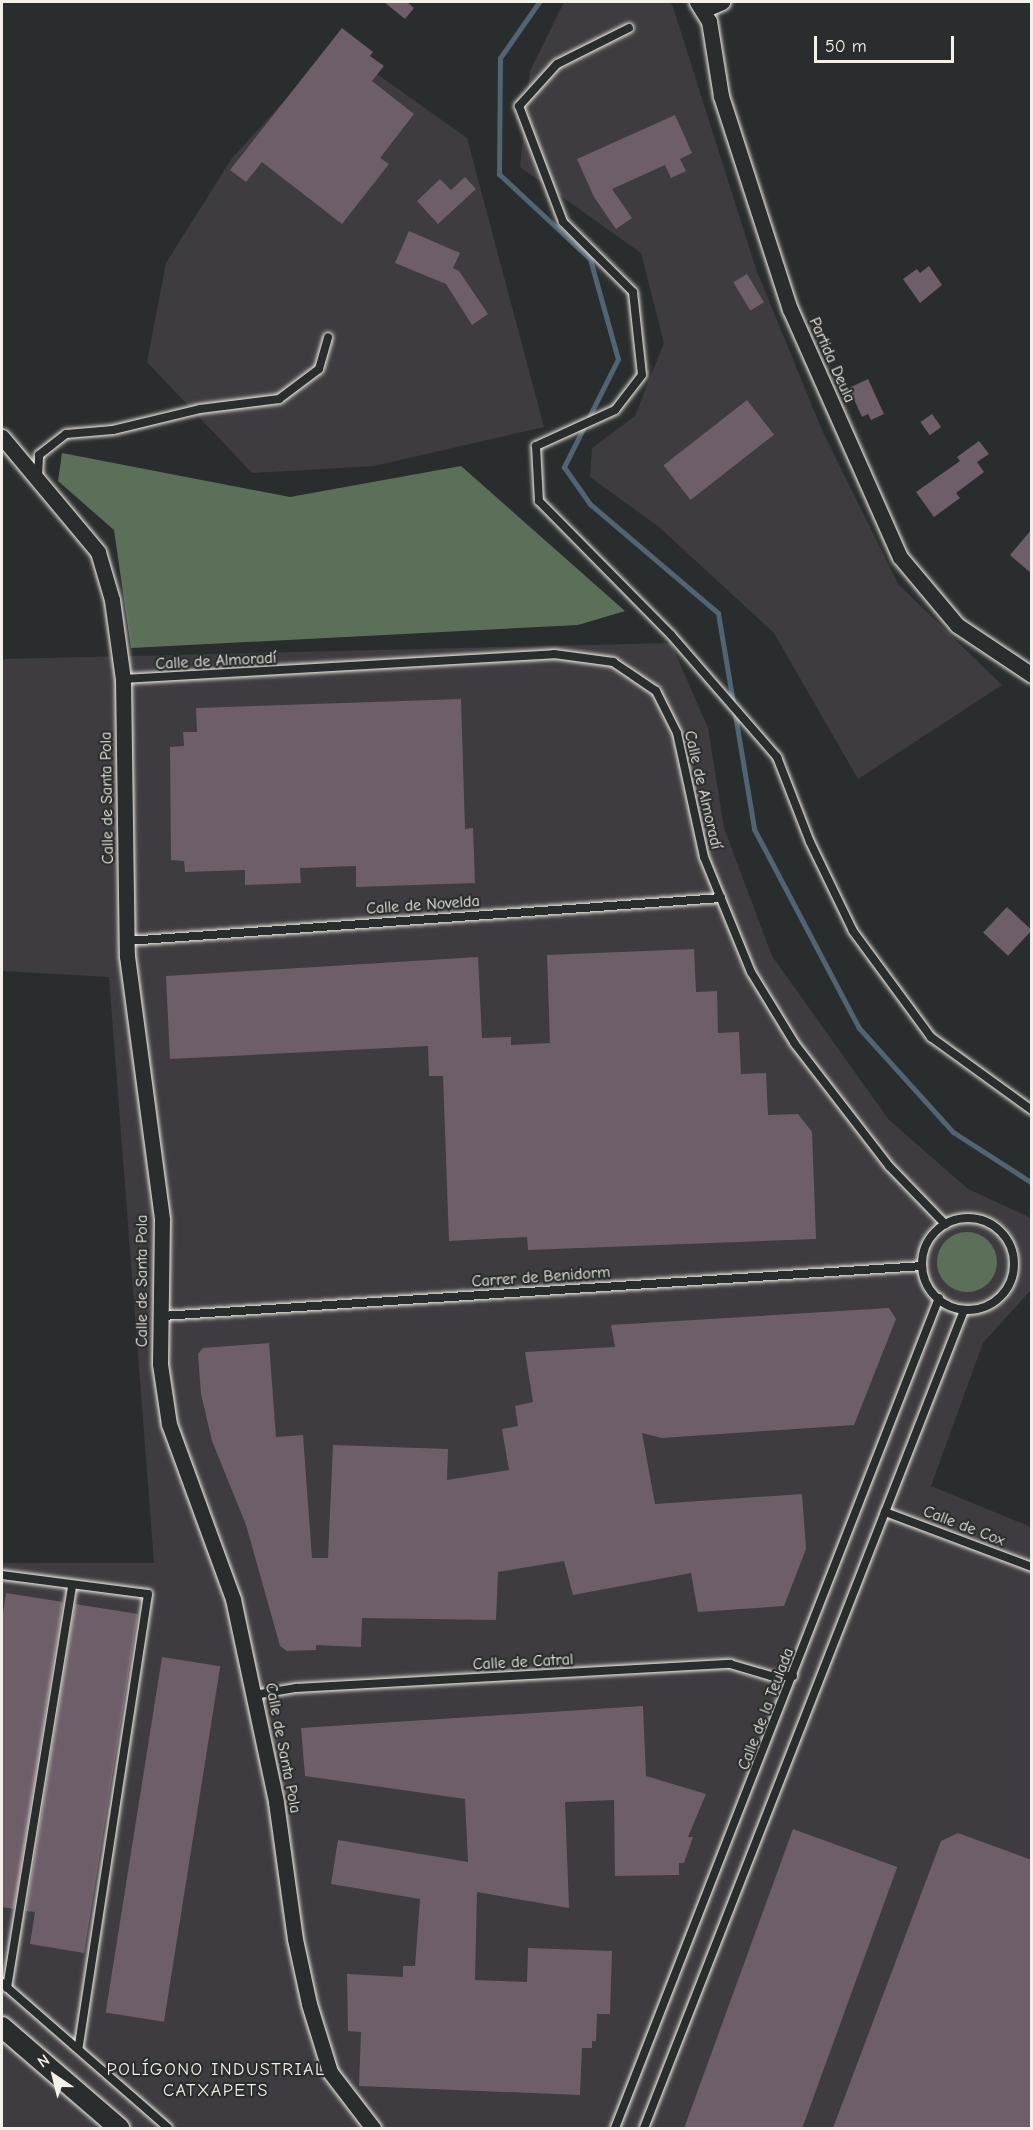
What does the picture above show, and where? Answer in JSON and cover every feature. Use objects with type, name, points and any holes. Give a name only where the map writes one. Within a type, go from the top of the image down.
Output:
[{"type":"street","points":[[700,6],[722,2]]},
{"type":"street","name":"Partida Deula","points":[[700,6],[709,21],[721,96],[790,309],[900,557],[957,625],[1032,675]]},
{"type":"street","name":"Calle de Santa Pola","points":[[2,438],[38,479],[58,508],[98,552],[112,600],[123,679],[127,940],[162,1220],[160,1364],[169,1424],[234,1599],[276,1802],[295,1939],[309,2004],[330,2072],[373,2128]]},
{"type":"street","points":[[2,2027],[118,2128]]},
{"type":"lane","points":[[629,28],[557,64],[519,106],[563,222],[633,292],[642,375],[615,410],[536,446],[539,501],[671,635],[777,757],[810,842],[853,931],[931,1037],[1032,1110]]},
{"type":"lane","points":[[38,479],[39,455],[66,434],[113,430],[200,409],[279,399],[319,369],[328,337]]},
{"type":"lane","name":"Calle de Almoradí","points":[[123,679],[554,654],[613,662],[656,691],[677,733],[704,857],[751,972],[795,1044],[889,1166],[945,1224]]},
{"type":"lane","name":"Calle de Novelda","points":[[127,940],[721,898]]},
{"type":"lane","points":[[960,1219],[982,1220],[996,1227],[1012,1249],[1014,1271],[1006,1291],[994,1302],[964,1310],[939,1298],[926,1282],[922,1266],[928,1240],[945,1224],[960,1219]]},
{"type":"lane","name":"Carrer de Benidorm","points":[[162,1316],[922,1266]]},
{"type":"lane","name":"Calle de la Teulada","points":[[615,2128],[939,1298]]},
{"type":"lane","points":[[644,2128],[964,1310]]},
{"type":"lane","name":"Calle de Cox","points":[[885,1512],[1032,1567]]},
{"type":"lane","points":[[2,1575],[72,1586],[148,1594],[78,2049]]},
{"type":"lane","points":[[72,1586],[4,1986],[168,2128]]},
{"type":"lane","name":"Calle de Catral","points":[[254,1695],[296,1688],[730,1664],[771,1676],[793,1676]]},
{"type":"shaded area","points":[[564,2],[670,2],[756,269],[822,430],[898,584],[1002,685],[858,779],[774,633],[659,527],[590,477],[592,448],[635,416],[664,343],[641,253],[520,167],[530,71]]},
{"type":"shaded area","points":[[336,45],[467,138],[544,427],[374,466],[252,473],[147,362],[166,263],[232,158]]},
{"type":"shaded area","points":[[671,643],[708,728],[724,828],[772,956],[889,1120],[968,1189],[1031,1218],[1031,1290],[983,1343],[931,1486],[1031,1527],[1031,2128],[2,2128],[2,1563],[154,1563],[109,977],[2,971],[2,659]]},
{"type":"green space","points":[[62,453],[290,497],[461,466],[625,611],[578,625],[131,648],[114,530],[58,481]]},
{"type":"green space","points":[[961,1232],[973,1232],[984,1237],[992,1245],[997,1262],[995,1274],[984,1287],[973,1292],[961,1292],[950,1287],[942,1279],[937,1268],[937,1256],[942,1245],[950,1237]]},
{"type":"building","points":[[384,2],[407,2],[414,8],[405,19]]},
{"type":"building","points":[[342,28],[373,52],[370,56],[384,66],[372,81],[414,114],[380,158],[389,164],[342,224],[262,162],[246,182],[230,170]]},
{"type":"building","points":[[675,115],[692,153],[680,159],[686,171],[671,178],[665,165],[612,189],[632,218],[616,229],[594,197],[577,159]]},
{"type":"building","points":[[465,177],[476,189],[438,224],[417,201],[440,179],[451,190]]},
{"type":"building","points":[[409,231],[460,253],[453,268],[459,271],[488,314],[472,325],[446,284],[395,263]]},
{"type":"building","points":[[929,266],[942,285],[920,303],[903,279],[917,269],[920,273]]},
{"type":"building","points":[[747,274],[764,302],[750,311],[733,282]]},
{"type":"building","points":[[868,379],[884,414],[871,420],[868,414],[862,417],[849,388]]},
{"type":"building","points":[[747,400],[774,435],[691,500],[663,465]]},
{"type":"building","points":[[932,414],[941,427],[930,435],[921,422]]},
{"type":"building","points":[[979,441],[989,454],[977,462],[984,472],[956,493],[960,498],[934,517],[916,492],[960,461],[957,457]]},
{"type":"building","points":[[1032,529],[1032,574],[1010,555]]},
{"type":"building","points":[[461,699],[465,829],[473,828],[475,883],[356,887],[356,866],[300,868],[301,883],[245,885],[245,870],[185,872],[184,861],[171,860],[170,747],[184,746],[183,732],[197,732],[196,708]]},
{"type":"building","points":[[1007,907],[1032,930],[1008,956],[983,933]]},
{"type":"building","points":[[694,949],[696,992],[717,991],[718,1033],[739,1032],[741,1074],[766,1073],[768,1115],[798,1114],[812,1132],[816,1239],[528,1250],[527,1237],[449,1241],[443,1076],[429,1076],[428,1046],[170,1059],[166,976],[478,957],[482,1038],[511,1037],[511,1045],[550,1043],[547,955]]},
{"type":"building","points":[[889,1308],[896,1319],[854,1425],[662,1438],[642,1433],[655,1504],[802,1494],[806,1549],[784,1606],[698,1612],[691,1573],[573,1595],[564,1561],[498,1572],[496,1620],[362,1618],[361,1647],[316,1645],[316,1650],[287,1651],[280,1646],[246,1525],[212,1441],[201,1394],[198,1354],[203,1348],[269,1343],[276,1437],[303,1435],[312,1558],[328,1558],[333,1445],[448,1449],[447,1480],[509,1470],[502,1429],[518,1426],[515,1406],[533,1402],[525,1352],[615,1347],[611,1325]]},
{"type":"building","points":[[6,1593],[63,1602],[14,1909],[2,1907],[2,1620]]},
{"type":"building","points":[[75,1604],[138,1614],[84,1953],[30,1944],[35,1912],[26,1911]]},
{"type":"building","points":[[162,1657],[220,1666],[164,2022],[106,2013]]},
{"type":"building","points":[[643,1706],[646,1776],[706,1794],[688,1837],[693,1837],[684,1863],[679,1863],[679,1875],[615,1876],[614,1800],[565,1802],[569,1908],[477,1892],[475,1980],[527,1982],[528,1948],[612,1951],[610,2014],[597,2014],[596,2041],[592,2041],[592,2048],[582,2048],[580,2095],[359,2086],[361,2032],[348,2031],[347,1974],[403,1977],[403,1966],[415,1966],[420,1899],[331,1884],[338,1840],[468,1862],[465,1799],[305,1776],[301,1728]]},
{"type":"building","points":[[793,1829],[897,1867],[802,2128],[684,2128]]},
{"type":"building","points":[[958,1833],[1032,1860],[1032,2128],[833,2128],[941,1841]]},
{"type":"waterway","points":[[539,2],[500,58],[499,174],[590,259],[618,359],[564,467],[590,504],[718,613],[754,829],[859,1028],[953,1132],[1032,1183]]},
{"type":"district","name":"POLÍGONO INDUSTRIAL CATXAPETS","points":[[216,2081]]}]
